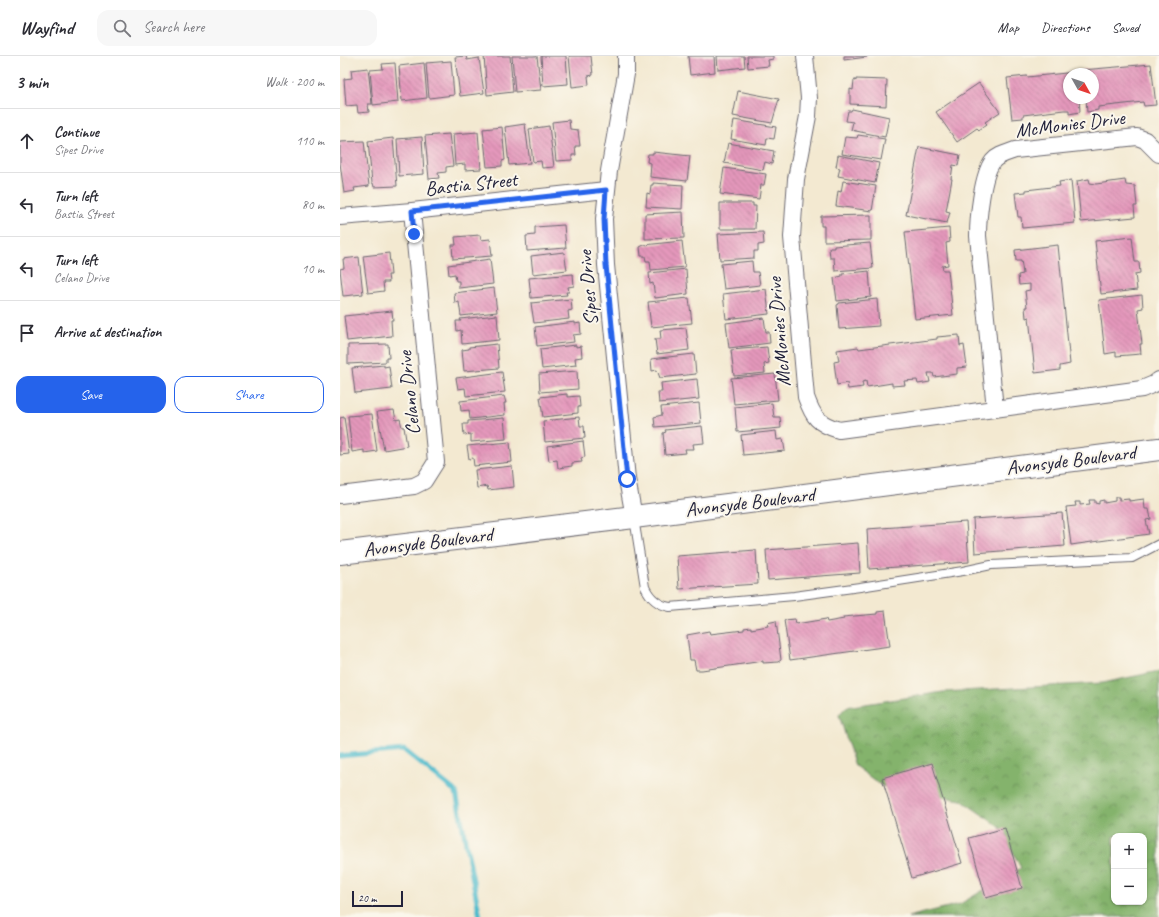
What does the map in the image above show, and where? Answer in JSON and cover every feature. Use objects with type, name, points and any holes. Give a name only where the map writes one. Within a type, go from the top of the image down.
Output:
[{"type":"main road","name":"Avonsyde Boulevard","points":[[340,552],[634,517],[1159,449]]},
{"type":"street","name":"Sipes Drive","points":[[626,56],[624,90],[606,190],[604,219],[606,265],[627,479],[634,517]]},
{"type":"street","name":"McMonies Drive","points":[[805,56],[809,98],[808,116],[796,179],[792,237],[806,397],[810,410],[818,421],[827,427],[839,430],[1142,389],[1159,380]]},
{"type":"street","name":"McMonies Drive","points":[[995,409],[978,236],[980,208],[987,170],[993,160],[1003,154],[1015,150],[1137,137],[1145,140],[1159,154]]},
{"type":"street","name":"Bastia Street","points":[[340,217],[412,211],[606,190]]},
{"type":"street","name":"Celano Drive","points":[[340,495],[414,486],[424,480],[436,462],[412,211]]},
{"type":"lane","points":[[634,517],[645,587],[648,594],[658,604],[670,607],[794,596],[963,571],[990,565],[1132,558],[1159,544]]},
{"type":"green space","points":[[1159,671],[1159,917],[908,917],[960,904],[1021,868],[1000,827],[961,800],[882,786],[855,766],[839,715],[846,707],[943,692],[1103,683]]},
{"type":"building","points":[[466,56],[467,60],[479,58],[484,93],[460,96],[455,57]]},
{"type":"building","points":[[484,56],[510,56],[513,92],[487,95]]},
{"type":"building","points":[[512,56],[537,56],[541,90],[515,92]]},
{"type":"building","points":[[541,56],[566,56],[568,84],[543,86]]},
{"type":"building","points":[[569,56],[591,56],[593,75],[588,76],[589,85],[572,87]]},
{"type":"building","points":[[688,56],[714,56],[715,72],[690,75]]},
{"type":"building","points":[[717,56],[744,56],[745,67],[718,70]]},
{"type":"building","points":[[747,56],[773,56],[773,59],[768,60],[769,66],[748,68]]},
{"type":"building","points":[[844,56],[867,56],[867,57],[844,60]]},
{"type":"building","points":[[451,61],[454,95],[429,98],[426,63]]},
{"type":"building","points":[[395,63],[398,102],[373,105],[370,70],[383,69],[382,64]]},
{"type":"building","points":[[424,63],[427,98],[402,101],[399,66]]},
{"type":"building","points":[[1151,64],[1156,105],[1144,106],[1143,102],[1098,107],[1098,110],[1087,112],[1086,104],[1099,104],[1099,69]]},
{"type":"building","points":[[368,68],[372,104],[368,104],[369,112],[358,113],[357,105],[346,106],[344,79],[352,78],[351,70]]},
{"type":"building","points":[[1063,73],[1063,104],[1079,104],[1080,112],[1069,114],[1069,110],[1064,110],[1023,115],[1023,118],[1012,119],[1007,78]]},
{"type":"building","points":[[856,79],[887,80],[886,106],[850,104],[850,89],[853,90],[854,80],[856,81]]},
{"type":"building","points":[[979,83],[1000,112],[985,122],[987,124],[979,130],[977,128],[957,142],[936,112]]},
{"type":"building","points":[[738,91],[779,99],[772,123],[733,116]]},
{"type":"building","points":[[852,109],[889,117],[885,137],[851,130],[853,122],[846,121],[848,111],[851,111]]},
{"type":"building","points":[[569,120],[570,129],[578,130],[580,146],[575,146],[576,155],[572,155],[572,160],[556,161],[552,122]]},
{"type":"building","points":[[734,120],[776,127],[774,139],[767,138],[766,145],[731,139]]},
{"type":"building","points":[[525,124],[530,163],[509,165],[505,127]]},
{"type":"building","points":[[549,126],[554,167],[542,168],[541,161],[533,162],[529,129]]},
{"type":"building","points":[[502,127],[505,160],[502,161],[502,166],[487,167],[483,129]]},
{"type":"building","points":[[478,132],[481,169],[465,170],[465,164],[455,165],[453,134]]},
{"type":"building","points":[[449,134],[453,166],[446,167],[446,172],[438,173],[439,178],[429,179],[425,136]]},
{"type":"building","points":[[858,135],[885,139],[881,160],[842,154],[845,137],[857,138]]},
{"type":"building","points":[[422,137],[424,174],[399,176],[397,139]]},
{"type":"building","points":[[393,138],[397,186],[374,187],[372,183],[368,141]]},
{"type":"building","points":[[364,141],[369,186],[354,188],[355,191],[344,193],[340,163],[340,142]]},
{"type":"building","points":[[728,143],[774,151],[772,164],[765,162],[763,170],[724,163]]},
{"type":"building","points":[[919,147],[960,155],[958,166],[953,165],[946,211],[950,212],[947,223],[906,215]]},
{"type":"building","points":[[653,152],[690,156],[687,181],[650,177],[651,163],[647,162],[648,154],[653,154]]},
{"type":"building","points":[[838,155],[879,163],[875,183],[838,176],[840,168],[836,167]]},
{"type":"building","points":[[724,168],[766,174],[764,185],[761,185],[759,199],[720,194]]},
{"type":"building","points":[[1089,179],[1090,183],[1096,184],[1125,180],[1126,185],[1135,186],[1137,206],[1134,206],[1135,217],[1081,222],[1077,181]]},
{"type":"building","points":[[1071,180],[1075,223],[1022,228],[1021,217],[1018,217],[1015,193],[1026,192],[1026,190],[1060,186],[1059,182]]},
{"type":"building","points":[[843,181],[876,186],[872,211],[836,206],[838,191],[841,192]]},
{"type":"building","points":[[653,183],[683,185],[682,209],[646,207],[647,193],[650,194],[651,185],[653,185]]},
{"type":"building","points":[[720,203],[753,203],[753,206],[756,206],[755,229],[720,229]]},
{"type":"building","points":[[683,212],[684,238],[645,239],[645,214]]},
{"type":"building","points":[[871,215],[871,240],[824,241],[824,226],[821,226],[821,216]]},
{"type":"building","points":[[564,225],[566,248],[527,251],[526,236],[535,235],[535,227]]},
{"type":"building","points":[[949,228],[950,242],[946,243],[948,265],[942,266],[943,270],[948,270],[953,315],[915,319],[905,232]]},
{"type":"building","points":[[763,232],[764,244],[758,245],[758,251],[754,251],[754,258],[720,260],[718,234]]},
{"type":"building","points":[[480,235],[481,240],[490,239],[492,256],[453,259],[452,245],[456,245],[455,237]]},
{"type":"building","points":[[1132,237],[1135,262],[1139,262],[1140,273],[1135,274],[1137,290],[1101,294],[1095,241]]},
{"type":"building","points":[[682,241],[685,267],[651,270],[650,261],[646,261],[645,256],[641,256],[640,247],[644,245]]},
{"type":"building","points":[[870,243],[873,268],[835,271],[834,258],[830,258],[829,248],[834,248],[834,246]]},
{"type":"building","points":[[1058,245],[1070,364],[1060,366],[1060,370],[1035,373],[1029,317],[1026,318],[1025,307],[1027,307],[1025,291],[1030,290],[1030,284],[1019,285],[1018,275],[1023,274],[1021,261],[1016,261],[1015,250]]},
{"type":"building","points":[[564,252],[567,270],[533,274],[531,256]]},
{"type":"building","points":[[389,253],[391,275],[388,275],[389,282],[383,282],[384,291],[368,293],[363,256]]},
{"type":"building","points":[[359,257],[363,294],[343,296],[340,269],[344,268],[343,259]]},
{"type":"building","points":[[490,259],[493,284],[459,288],[459,281],[456,281],[455,274],[449,275],[448,265]]},
{"type":"building","points":[[752,261],[753,272],[758,272],[760,285],[724,289],[721,264]]},
{"type":"building","points":[[686,269],[688,294],[655,298],[653,283],[650,284],[649,273]]},
{"type":"building","points":[[869,271],[871,297],[837,301],[834,278],[842,276],[842,274]]},
{"type":"building","points":[[573,274],[574,286],[568,287],[569,292],[566,292],[567,295],[531,298],[529,278]]},
{"type":"building","points":[[494,288],[497,312],[461,316],[459,302],[455,303],[454,293]]},
{"type":"building","points":[[766,289],[769,314],[726,319],[723,294]]},
{"type":"building","points":[[1142,295],[1143,308],[1138,309],[1142,344],[1140,344],[1141,354],[1116,356],[1116,352],[1105,354],[1099,300]]},
{"type":"building","points":[[689,298],[692,323],[651,327],[648,302]]},
{"type":"building","points":[[571,299],[572,310],[568,311],[569,319],[534,323],[531,303]]},
{"type":"building","points":[[877,299],[879,326],[839,329],[837,305],[839,303]]},
{"type":"building","points":[[392,311],[392,336],[347,341],[344,316]]},
{"type":"building","points":[[497,315],[499,340],[462,344],[461,330],[457,331],[456,321],[461,321],[460,319]]},
{"type":"building","points":[[764,318],[766,332],[769,332],[770,343],[729,348],[726,323]]},
{"type":"building","points":[[575,322],[575,324],[580,323],[581,334],[573,335],[574,342],[537,346],[535,327]]},
{"type":"building","points":[[686,328],[689,350],[657,354],[655,339],[661,339],[660,330]]},
{"type":"building","points":[[959,335],[960,346],[964,345],[967,367],[957,368],[957,374],[934,377],[933,373],[928,373],[930,382],[918,384],[917,380],[904,381],[905,385],[892,386],[892,383],[867,387],[866,381],[862,382],[863,387],[848,389],[847,383],[837,385],[834,362],[839,361],[837,350],[858,347],[859,349]]},
{"type":"building","points":[[388,344],[389,358],[386,358],[386,362],[348,364],[348,345]]},
{"type":"building","points":[[497,344],[499,368],[464,371],[462,350],[469,349],[469,347]]},
{"type":"building","points":[[576,345],[576,347],[581,346],[582,357],[575,358],[576,365],[542,369],[540,349]]},
{"type":"building","points":[[767,347],[769,363],[764,364],[765,373],[734,376],[731,350]]},
{"type":"building","points":[[694,354],[696,374],[660,378],[657,370],[652,371],[651,359]]},
{"type":"building","points":[[384,365],[384,367],[389,366],[392,389],[355,393],[352,368]]},
{"type":"building","points":[[577,371],[578,389],[540,392],[539,374]]},
{"type":"building","points":[[502,372],[505,392],[466,396],[465,388],[458,389],[456,378]]},
{"type":"building","points":[[775,374],[778,400],[734,404],[731,378]]},
{"type":"building","points":[[697,379],[699,399],[659,403],[658,392],[662,392],[661,383]]},
{"type":"building","points":[[567,394],[567,397],[579,396],[580,407],[578,407],[578,413],[543,417],[540,397]]},
{"type":"building","points":[[504,396],[506,403],[504,403],[505,415],[470,419],[469,410],[461,411],[460,401]]},
{"type":"building","points":[[699,403],[701,423],[655,427],[654,417],[662,415],[661,407]]},
{"type":"building","points":[[772,403],[774,417],[780,417],[781,428],[737,432],[735,407]]},
{"type":"building","points":[[394,410],[396,420],[400,419],[402,427],[404,427],[407,446],[384,450],[377,412]]},
{"type":"building","points":[[372,414],[377,451],[364,453],[364,450],[352,452],[348,416]]},
{"type":"building","points":[[344,417],[349,454],[340,455],[340,418]]},
{"type":"building","points":[[579,417],[580,426],[584,426],[585,438],[545,442],[543,421]]},
{"type":"building","points":[[504,418],[506,439],[471,442],[471,434],[464,435],[463,424],[468,424],[468,421]]},
{"type":"building","points":[[702,426],[704,443],[693,444],[694,449],[685,449],[686,453],[665,455],[663,433],[666,432],[665,430]]},
{"type":"building","points":[[776,431],[777,440],[783,439],[785,451],[743,455],[741,435]]},
{"type":"building","points":[[583,441],[585,457],[581,458],[582,462],[572,463],[572,466],[558,468],[557,460],[549,461],[547,446]]},
{"type":"building","points":[[510,442],[512,462],[474,466],[473,458],[469,459],[467,446]]},
{"type":"building","points":[[512,466],[514,487],[488,490],[487,486],[477,488],[475,470]]},
{"type":"building","points":[[1115,497],[1119,497],[1119,500],[1129,499],[1129,501],[1144,499],[1145,509],[1149,509],[1151,519],[1146,520],[1149,534],[1071,545],[1066,507],[1076,506],[1075,502],[1080,502],[1080,505],[1090,504],[1089,500],[1095,500],[1095,503],[1099,504],[1099,501],[1104,500],[1104,503],[1115,501]]},
{"type":"building","points":[[1062,513],[1065,546],[975,553],[973,519]]},
{"type":"building","points":[[966,522],[969,562],[869,569],[867,529]]},
{"type":"building","points":[[858,543],[860,573],[768,580],[766,550]]},
{"type":"building","points":[[756,550],[758,584],[679,589],[677,556]]},
{"type":"building","points":[[885,611],[890,646],[790,660],[784,620],[795,619],[796,624],[826,619],[827,622],[844,619],[843,617],[877,614],[877,612]]},
{"type":"building","points":[[776,621],[781,660],[778,662],[763,663],[763,661],[696,670],[694,660],[690,660],[687,635],[709,631],[710,634],[744,630],[744,628],[751,627],[751,629],[768,626],[767,623]]},
{"type":"building","points":[[932,763],[962,863],[912,878],[882,778]]},
{"type":"building","points":[[1005,828],[1022,888],[986,898],[969,838]]},
{"type":"waterway","points":[[340,756],[404,750],[456,792],[480,917]]},
{"type":"route","points":[[414,234],[412,211],[606,190],[604,219],[606,265],[627,479]]}]
